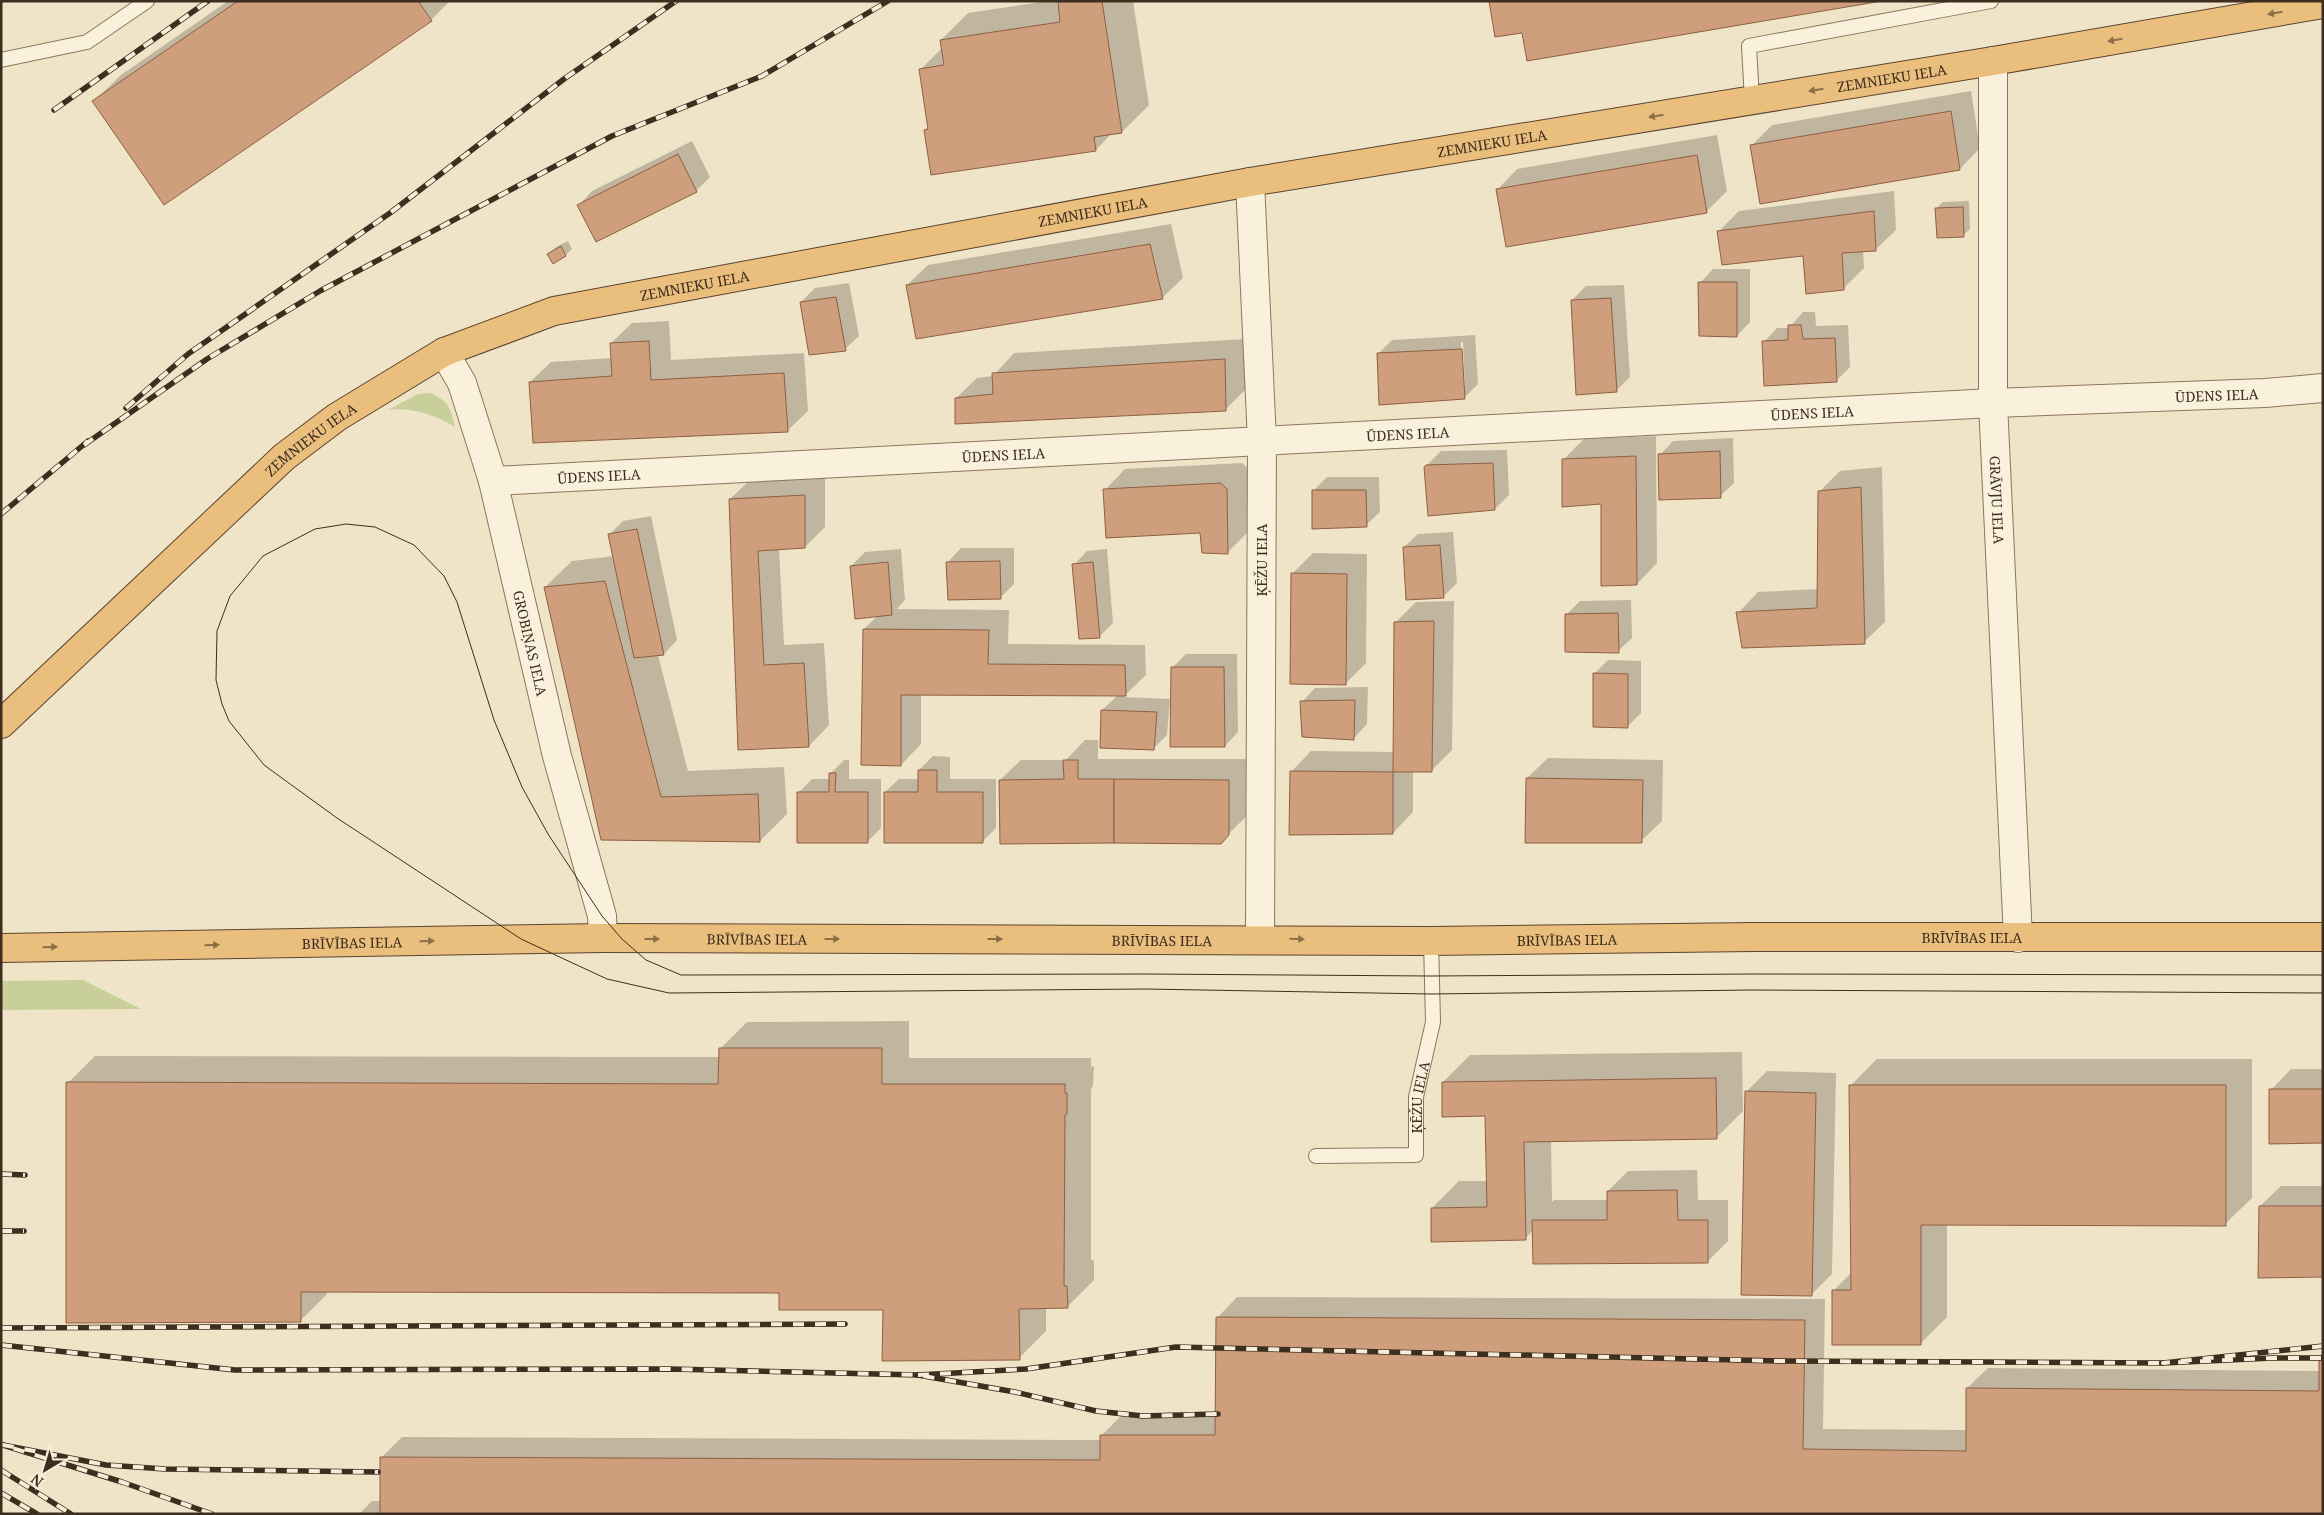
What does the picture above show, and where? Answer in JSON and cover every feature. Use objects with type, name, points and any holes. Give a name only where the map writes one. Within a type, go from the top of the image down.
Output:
[{"type":"highway","name":"ZEMNIEKU IELA","points":[[2,724],[284,457],[337,417],[444,352],[554,311],[1250,182],[1993,61],[2323,4]]},
{"type":"highway","name":"BRĪVĪBAS IELA","points":[[1,948],[604,938],[1431,941],[1744,937],[2323,937]]},
{"type":"street","name":"GRĀVJU IELA","points":[[1993,61],[1993,403],[2018,938]]},
{"type":"street","name":"ĶĒŽU IELA","points":[[1250,182],[1262,441],[1260,939]]},
{"type":"street","name":"GROBIŅAS IELA","points":[[444,352],[462,383],[493,481],[556,756],[602,916],[604,938]]},
{"type":"street","name":"ŪDENS IELA","points":[[493,481],[1993,403],[2265,393],[2323,388]]},
{"type":"lane","points":[[1,60],[87,42],[147,1]]},
{"type":"lane","points":[[1752,100],[1749,46],[1991,1]]},
{"type":"lane","name":"ĶĒŽU IELA","points":[[1316,1156],[1416,1155],[1416,1098],[1433,1022],[1431,941]]},
{"type":"green space","points":[[430,393],[441,399],[448,406],[455,427],[423,413],[397,409],[388,410],[418,394]]},
{"type":"green space","points":[[83,980],[141,1009],[1,1010],[1,981]]},
{"type":"building","points":[[238,1],[418,1],[432,21],[164,205],[92,101]]},
{"type":"building","points":[[1058,1],[1102,1],[1122,133],[1094,137],[1096,151],[931,175],[924,130],[928,129],[919,69],[944,65],[940,40],[1060,22]]},
{"type":"building","points":[[1489,1],[1882,1],[1527,61],[1522,33],[1495,37]]},
{"type":"building","points":[[1951,111],[1960,170],[1760,204],[1750,145]]},
{"type":"building","points":[[678,154],[697,192],[596,242],[577,205]]},
{"type":"building","points":[[1697,155],[1707,213],[1506,247],[1496,189]]},
{"type":"building","points":[[1963,207],[1964,237],[1937,238],[1935,208]]},
{"type":"building","points":[[1874,211],[1876,251],[1842,253],[1844,290],[1806,294],[1803,256],[1722,265],[1717,231]]},
{"type":"building","points":[[1150,244],[1163,299],[916,339],[906,285]]},
{"type":"building","points":[[561,246],[566,256],[553,264],[547,254]]},
{"type":"building","points":[[1698,282],[1737,282],[1737,337],[1699,336]]},
{"type":"building","points":[[836,297],[846,351],[809,355],[800,302]]},
{"type":"building","points":[[1611,298],[1617,392],[1576,395],[1571,300]]},
{"type":"building","points":[[1788,325],[1801,325],[1803,339],[1835,338],[1837,382],[1764,386],[1762,341],[1788,340]]},
{"type":"building","points":[[649,341],[651,380],[784,373],[788,432],[533,443],[529,382],[612,376],[610,343]]},
{"type":"building","points":[[1462,349],[1465,399],[1379,405],[1377,353]]},
{"type":"building","points":[[1225,359],[1226,411],[955,424],[955,398],[993,394],[992,373]]},
{"type":"building","points":[[1720,451],[1721,498],[1659,500],[1658,454]]},
{"type":"building","points":[[1636,456],[1637,585],[1601,586],[1601,504],[1562,507],[1562,459]]},
{"type":"building","points":[[1493,463],[1495,510],[1428,516],[1424,467],[1426,465]]},
{"type":"building","points":[[1221,483],[1227,489],[1228,554],[1202,553],[1200,533],[1106,538],[1103,489]]},
{"type":"building","points":[[1861,487],[1865,644],[1742,648],[1736,612],[1817,608],[1818,491]]},
{"type":"building","points":[[1312,490],[1366,490],[1367,527],[1312,529]]},
{"type":"building","points":[[805,495],[805,548],[758,551],[764,665],[804,663],[809,747],[738,750],[729,499]]},
{"type":"building","points":[[637,529],[664,655],[634,658],[608,534]]},
{"type":"building","points":[[1440,545],[1444,598],[1406,600],[1403,547]]},
{"type":"building","points":[[1000,561],[1001,599],[948,600],[946,562]]},
{"type":"building","points":[[888,562],[892,615],[855,619],[850,566]]},
{"type":"building","points":[[1093,562],[1100,638],[1079,639],[1072,564]]},
{"type":"building","points":[[1291,573],[1347,574],[1346,685],[1290,684]]},
{"type":"building","points":[[605,581],[661,797],[758,794],[760,842],[601,840],[544,587]]},
{"type":"building","points":[[1618,613],[1619,653],[1565,652],[1565,614]]},
{"type":"building","points":[[1434,621],[1432,772],[1393,772],[1394,622]]},
{"type":"building","points":[[863,629],[989,630],[988,664],[1125,665],[1126,696],[901,695],[901,766],[861,765]]},
{"type":"building","points":[[1171,667],[1224,667],[1225,747],[1170,747]]},
{"type":"building","points":[[1593,673],[1628,674],[1628,728],[1593,727]]},
{"type":"building","points":[[1355,700],[1354,740],[1302,737],[1300,701]]},
{"type":"building","points":[[1101,710],[1157,712],[1154,750],[1100,748]]},
{"type":"building","points":[[1063,760],[1078,760],[1078,779],[1114,779],[1114,843],[1000,844],[999,780],[1064,779]]},
{"type":"building","points":[[918,770],[937,770],[937,792],[983,792],[983,843],[884,843],[884,792],[918,792]]},
{"type":"building","points":[[1290,771],[1393,772],[1393,834],[1289,835]]},
{"type":"building","points":[[829,773],[836,773],[835,792],[868,792],[868,843],[797,843],[797,792],[829,792]]},
{"type":"building","points":[[1526,778],[1643,780],[1642,843],[1525,843]]},
{"type":"building","points":[[1114,779],[1229,780],[1229,835],[1221,844],[1114,843]]},
{"type":"building","points":[[719,1048],[882,1048],[882,1084],[1065,1084],[1067,1114],[1065,1115],[1064,1286],[1067,1286],[1068,1308],[1019,1309],[1020,1360],[882,1361],[883,1310],[779,1310],[779,1293],[301,1292],[301,1322],[66,1323],[66,1082],[718,1084]]},
{"type":"building","points":[[1716,1078],[1717,1139],[1524,1142],[1526,1240],[1431,1242],[1431,1208],[1487,1207],[1485,1116],[1442,1117],[1442,1082]]},
{"type":"building","points":[[1849,1085],[2226,1085],[2226,1226],[1921,1225],[1921,1345],[1832,1345],[1832,1290],[1851,1290]]},
{"type":"building","points":[[2269,1089],[2323,1089],[2323,1143],[2269,1144]]},
{"type":"building","points":[[1745,1091],[1816,1093],[1812,1296],[1741,1295]]},
{"type":"building","points":[[1677,1190],[1678,1220],[1708,1220],[1708,1263],[1533,1264],[1532,1220],[1607,1220],[1607,1191]]},
{"type":"building","points":[[2259,1206],[2323,1206],[2323,1277],[2258,1278]]},
{"type":"building","points":[[1216,1317],[1805,1320],[1803,1449],[1966,1451],[1966,1388],[2319,1391],[2319,1358],[2323,1358],[2323,1514],[380,1514],[380,1457],[1100,1460],[1100,1435],[1215,1435]]},
{"type":"tram line","points":[[2323,975],[681,975],[646,960],[622,939],[602,916],[548,834],[522,787],[494,720],[457,602],[444,576],[414,545],[375,527],[346,524],[315,529],[263,556],[230,596],[217,631],[216,680],[222,704],[229,721],[264,765],[337,818],[521,939],[607,979],[669,993],[1145,989],[1431,994],[1751,990],[2323,993]]},
{"type":"railway","points":[[54,110],[208,1]]},
{"type":"railway","points":[[126,408],[188,354],[390,213],[564,79],[676,1]]},
{"type":"railway","points":[[84,445],[207,359],[320,291],[612,136],[762,76],[888,1]]},
{"type":"railway","points":[[1,514],[88,441]]},
{"type":"railway","points":[[1,1174],[25,1175]]},
{"type":"railway","points":[[1,1231],[24,1231]]},
{"type":"railway","points":[[1,1328],[845,1324]]},
{"type":"railway","points":[[1,1345],[235,1370],[670,1369],[918,1375],[1015,1392],[1096,1411],[1143,1416],[1218,1414]]},
{"type":"railway","points":[[2323,1346],[2163,1363],[2273,1358],[2323,1358]]},
{"type":"railway","points":[[918,1375],[1026,1369],[1176,1347],[1779,1361],[2163,1363]]},
{"type":"railway","points":[[212,1514],[122,1482],[3,1445],[106,1465],[165,1469],[378,1472]]},
{"type":"railway","points":[[1,1470],[71,1514]]},
{"type":"railway","points":[[1,1493],[37,1514]]}]
